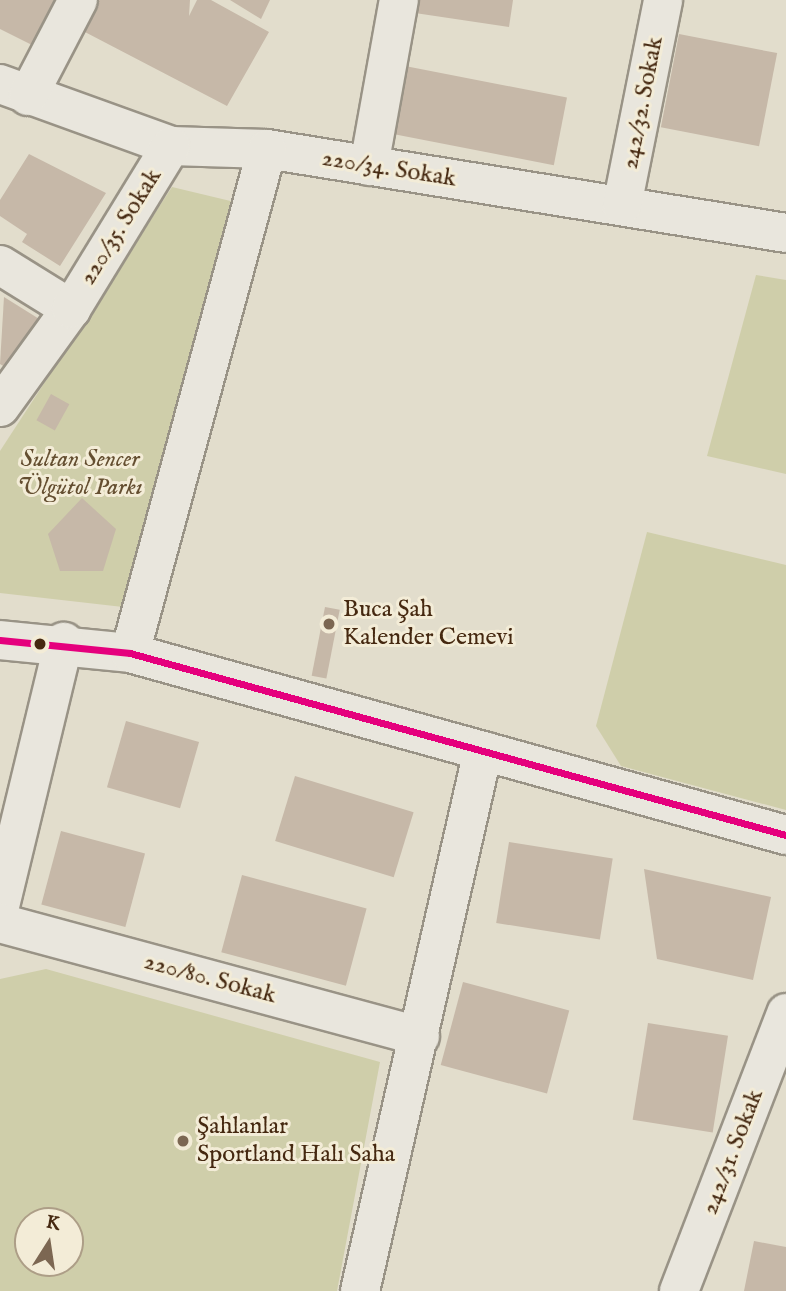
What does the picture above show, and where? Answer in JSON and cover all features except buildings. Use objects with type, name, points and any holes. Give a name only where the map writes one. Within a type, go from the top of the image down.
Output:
[{"type":"street","points":[[14,90],[78,0]]},
{"type":"street","points":[[369,166],[398,0]]},
{"type":"street","name":"242/32. Sokak","points":[[622,206],[663,0]]},
{"type":"street","name":"220/34. Sokak","points":[[14,90],[171,146],[267,149],[786,233]]},
{"type":"street","name":"220/35. Sokak","points":[[0,407],[71,309],[171,146]]},
{"type":"street","points":[[130,653],[267,149]]},
{"type":"street","name":"220/35. Sokak","points":[[0,265],[71,309]]},
{"type":"street","points":[[0,640],[64,642],[130,653],[786,835]]},
{"type":"street","points":[[0,905],[64,642]]},
{"type":"street","points":[[360,1291],[483,751]]},
{"type":"street","name":"220/80. Sokak","points":[[0,923],[420,1036]]},
{"type":"street","name":"242/31. Sokak","points":[[671,1283],[786,1013]]},
{"type":"green space","name":"Sultan Sencer Ülgütol Parkı","points":[[172,187],[243,204],[123,607],[0,593],[0,451]]},
{"type":"green space","points":[[756,275],[786,280],[786,474],[707,456]]},
{"type":"green space","points":[[647,532],[786,565],[786,810],[621,766],[596,726]]},
{"type":"green space","name":"Şahlanlar Sportland Halı Saha","points":[[46,969],[380,1062],[337,1291],[0,1291],[0,979]]},
{"type":"transit line","points":[[0,640],[130,653],[786,835]]},
{"type":"place","name":"Buca Şah Kalender Cemevi","points":[[329,624]]},
{"type":"place","name":"Şahlanlar Sportland Halı Saha","points":[[183,1141]]}]
